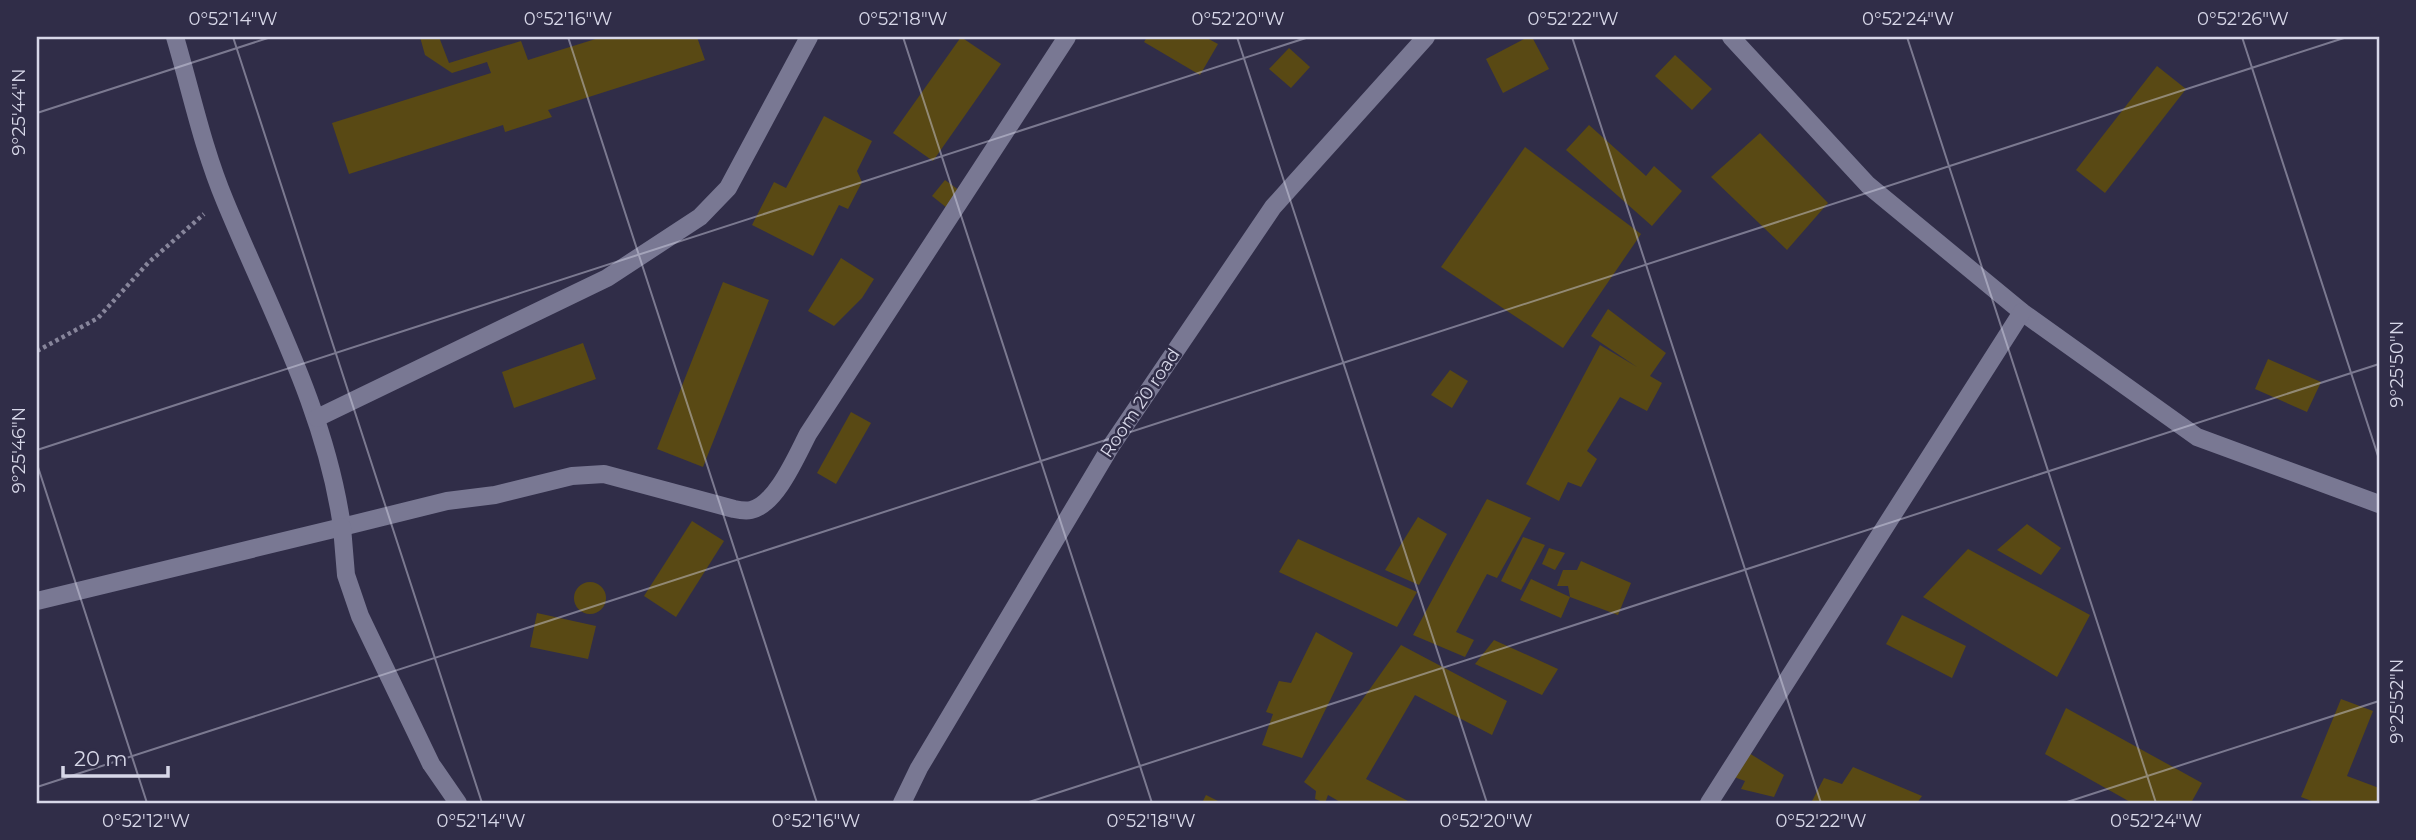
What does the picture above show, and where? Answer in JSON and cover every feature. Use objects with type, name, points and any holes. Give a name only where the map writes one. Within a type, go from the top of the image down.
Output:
[{"type":"street","points":[[175,37],[223,197],[317,418],[335,477],[346,575],[360,616],[431,764],[458,803]]},
{"type":"street","points":[[317,418],[607,278],[700,217],[728,188],[809,37]]},
{"type":"street","points":[[37,601],[447,500],[495,495],[572,476],[604,474],[734,509],[749,511],[762,506],[784,479],[808,434],[1067,37]]},
{"type":"street","name":"Room 20 road","points":[[902,803],[919,768],[1111,446],[1265,218],[1426,37]]},
{"type":"street","points":[[1731,37],[1868,185],[2022,312],[2197,437],[2379,504]]},
{"type":"street","points":[[1709,803],[2022,312]]},
{"type":"path","points":[[37,351],[99,318],[148,263],[223,197]]},
{"type":"building","points":[[420,37],[439,37],[449,63],[521,41],[528,60],[602,37],[697,37],[705,60],[548,110],[552,117],[505,132],[503,125],[349,174],[332,123],[491,73],[487,62],[452,73],[425,55]]},
{"type":"building","points":[[961,37],[1001,64],[933,161],[893,133]]},
{"type":"building","points":[[1147,37],[1205,37],[1218,44],[1200,75],[1144,42]]},
{"type":"building","points":[[1532,37],[1549,69],[1503,93],[1486,59]]},
{"type":"building","points":[[1289,48],[1310,67],[1291,88],[1269,69]]},
{"type":"building","points":[[1675,55],[1712,89],[1692,110],[1655,76]]},
{"type":"building","points":[[2157,66],[2186,89],[2105,193],[2076,170]]},
{"type":"building","points":[[824,116],[872,141],[857,171],[862,182],[848,209],[839,205],[813,256],[752,225],[774,182],[786,188]]},
{"type":"building","points":[[1589,125],[1646,176],[1654,166],[1682,191],[1652,226],[1566,150]]},
{"type":"building","points":[[1760,133],[1828,203],[1787,250],[1711,177]]},
{"type":"building","points":[[1525,147],[1641,234],[1563,348],[1441,267]]},
{"type":"building","points":[[945,180],[960,191],[947,208],[932,196]]},
{"type":"building","points":[[841,258],[874,279],[862,298],[834,326],[808,311]]},
{"type":"building","points":[[723,282],[769,300],[703,467],[657,449]]},
{"type":"building","points":[[1608,309],[1666,353],[1650,376],[1662,383],[1647,411],[1620,397],[1587,451],[1597,459],[1581,487],[1568,482],[1559,501],[1526,484],[1600,345],[1637,367],[1591,336]]},
{"type":"building","points":[[583,343],[596,379],[514,408],[502,372]]},
{"type":"building","points":[[2268,359],[2321,382],[2307,412],[2255,389]]},
{"type":"building","points":[[1450,370],[1468,381],[1452,408],[1431,395]]},
{"type":"building","points":[[851,412],[871,423],[836,484],[817,473]]},
{"type":"building","points":[[1487,499],[1531,518],[1497,578],[1487,574],[1456,632],[1474,640],[1465,657],[1413,635]]},
{"type":"building","points":[[1418,517],[1447,534],[1419,585],[1385,570]]},
{"type":"building","points":[[692,521],[724,541],[676,617],[644,596]]},
{"type":"building","points":[[2027,524],[2061,548],[2041,575],[1997,550]]},
{"type":"building","points":[[1523,537],[1545,545],[1521,590],[1501,581]]},
{"type":"building","points":[[1298,539],[1417,592],[1397,627],[1279,572]]},
{"type":"building","points":[[1549,548],[1565,553],[1555,570],[1542,564]]},
{"type":"building","points":[[1968,549],[2090,615],[2057,677],[1923,597]]},
{"type":"building","points":[[1581,561],[1631,583],[1618,615],[1570,597],[1568,586],[1557,586],[1563,570],[1577,570]]},
{"type":"building","points":[[1531,579],[1570,597],[1561,618],[1520,600]]},
{"type":"building","points":[[590,582],[601,587],[606,598],[601,609],[590,614],[579,609],[574,598],[579,587]]},
{"type":"building","points":[[537,613],[596,626],[588,659],[530,647]]},
{"type":"building","points":[[1902,615],[1966,646],[1952,678],[1886,644]]},
{"type":"building","points":[[1316,632],[1353,653],[1302,758],[1262,745],[1273,714],[1266,712],[1279,681],[1291,683]]},
{"type":"building","points":[[1494,640],[1558,669],[1542,695],[1475,664]]},
{"type":"building","points":[[1401,645],[1507,701],[1492,735],[1415,695],[1366,779],[1408,801],[1342,803],[1328,795],[1325,803],[1315,799],[1316,791],[1304,782]]},
{"type":"building","points":[[2341,699],[2373,711],[2347,776],[2379,788],[2379,803],[2317,803],[2301,797]]},
{"type":"building","points":[[2066,708],[2202,783],[2191,803],[2132,803],[2045,754]]},
{"type":"building","points":[[1749,753],[1784,775],[1774,797],[1741,789],[1745,781],[1734,777]]},
{"type":"building","points":[[1853,767],[1922,796],[1917,803],[1811,803],[1824,778],[1842,784]]},
{"type":"building","points":[[1206,795],[1222,803],[1202,803]]}]
